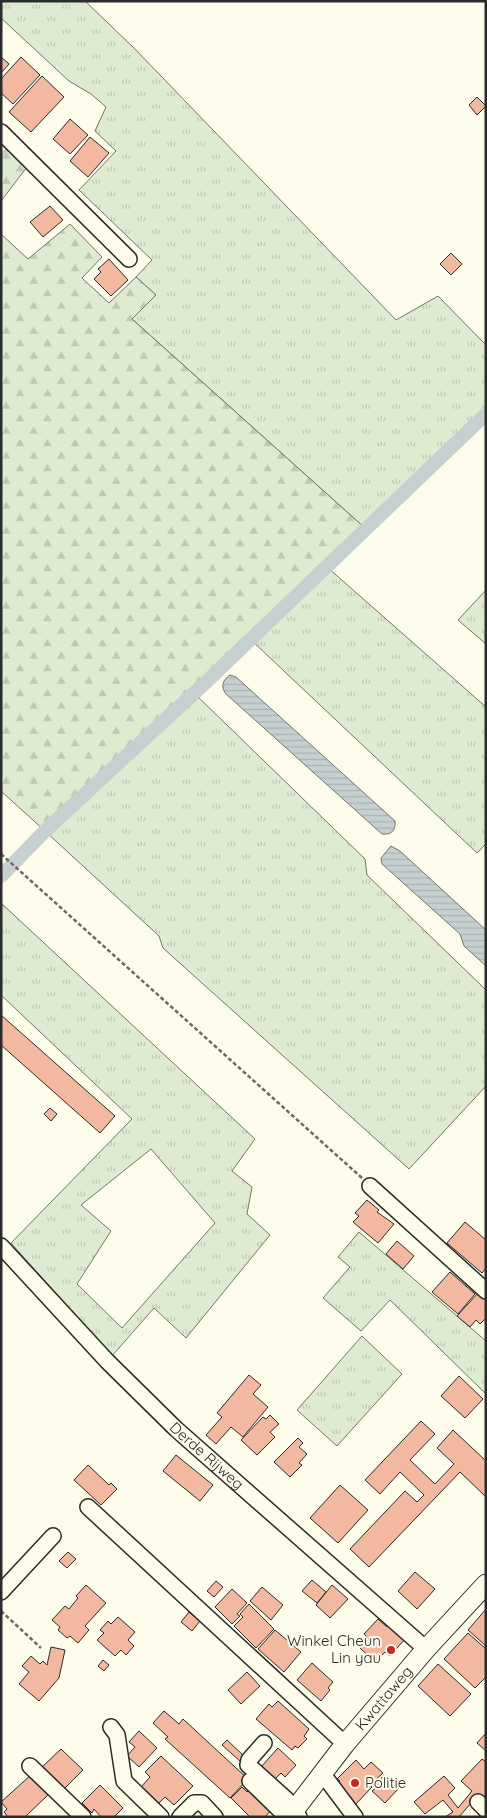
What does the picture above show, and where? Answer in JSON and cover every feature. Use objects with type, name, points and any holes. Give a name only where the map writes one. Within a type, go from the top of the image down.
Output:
[{"type":"main road","name":"Kwattaweg","points":[[293,1815],[344,1744],[426,1649],[486,1584]]},
{"type":"street","points":[[1,132],[129,259]]},
{"type":"street","points":[[370,1186],[486,1291]]},
{"type":"street","name":"Derde Rijweg","points":[[1,1246],[107,1361],[176,1429],[426,1649]]},
{"type":"street","points":[[88,1507],[344,1744]]},
{"type":"street","points":[[1,1592],[53,1536]]},
{"type":"street","points":[[111,1727],[117,1735],[124,1781],[161,1817]]},
{"type":"street","points":[[264,1743],[249,1760],[248,1765],[279,1792],[293,1815]]},
{"type":"street","points":[[30,1766],[83,1817]]},
{"type":"street","points":[[322,1773],[356,1817]]},
{"type":"street","points":[[250,1781],[293,1815]]},
{"type":"street","points":[[180,1817],[194,1803],[202,1803],[215,1817]]},
{"type":"path","points":[[1,854],[370,1186]]},
{"type":"path","points":[[1,1611],[41,1648]]},
{"type":"green space","points":[[1,1],[85,1],[134,48],[396,320],[438,296],[486,345],[486,414],[366,529],[131,318],[156,295],[136,277],[152,260],[79,190],[116,151],[95,131],[106,107],[91,94],[69,81],[1,18]]},
{"type":"green space","points":[[10,148],[27,167],[1,201],[1,155]]},
{"type":"green space","points":[[70,224],[102,257],[82,278],[109,303],[136,277],[156,295],[132,319],[366,529],[45,831],[1,791],[1,234],[28,259]]},
{"type":"green space","points":[[327,567],[486,707],[486,844],[477,853],[250,639]]},
{"type":"green space","points":[[486,590],[486,644],[458,620]]},
{"type":"green space","points":[[194,693],[365,859],[367,875],[486,990],[486,1086],[409,1169],[163,948],[159,936],[45,831]]},
{"type":"green space","points":[[1,903],[255,1139],[232,1171],[252,1187],[247,1214],[270,1235],[186,1338],[154,1308],[112,1356],[11,1243],[132,1119],[1,995]],"holes":[[[151,1149],[215,1223],[122,1328],[77,1284],[111,1231],[81,1205]]]},
{"type":"green space","points":[[359,1232],[486,1341],[486,1394],[390,1300],[361,1331],[323,1298],[350,1267],[338,1257]]},
{"type":"green space","points":[[362,1336],[402,1374],[337,1446],[297,1410]]},
{"type":"shaded area","points":[[230,675],[236,677],[395,821],[395,827],[392,832],[382,834],[226,694],[223,683]]},
{"type":"shaded area","points":[[391,846],[400,851],[486,930],[486,966],[464,946],[460,934],[382,864],[381,858]]},
{"type":"building","points":[[1,57],[9,64],[1,73]]},
{"type":"building","points":[[21,57],[40,75],[13,104],[1,93],[1,79]]},
{"type":"building","points":[[42,76],[64,97],[31,132],[9,112]]},
{"type":"building","points":[[477,97],[486,106],[477,115],[469,105]]},
{"type":"building","points":[[70,119],[88,135],[70,154],[53,139]]},
{"type":"building","points":[[90,137],[109,153],[88,177],[70,161]]},
{"type":"building","points":[[50,206],[63,220],[43,237],[30,222]]},
{"type":"building","points":[[451,253],[462,264],[451,275],[440,264]]},
{"type":"building","points":[[109,259],[128,280],[111,296],[94,279],[101,272],[98,269]]},
{"type":"building","points":[[1,1015],[115,1116],[100,1133],[1,1045]]},
{"type":"building","points":[[50,1108],[57,1114],[51,1121],[44,1114]]},
{"type":"building","points":[[367,1200],[379,1210],[377,1212],[394,1224],[378,1243],[353,1222],[359,1216],[355,1213]]},
{"type":"building","points":[[465,1222],[486,1240],[486,1268],[482,1273],[447,1243]]},
{"type":"building","points":[[397,1241],[414,1256],[403,1269],[386,1254]]},
{"type":"building","points":[[450,1272],[475,1294],[458,1314],[432,1292]]},
{"type":"building","points":[[478,1293],[486,1300],[486,1318],[480,1324],[476,1320],[470,1327],[457,1316]]},
{"type":"building","points":[[249,1375],[261,1385],[253,1394],[268,1407],[243,1437],[231,1427],[216,1444],[206,1435],[222,1417],[217,1413]]},
{"type":"building","points":[[459,1376],[483,1399],[465,1418],[441,1396]]},
{"type":"building","points":[[270,1415],[279,1424],[270,1432],[275,1437],[257,1455],[241,1440],[263,1417],[266,1419]]},
{"type":"building","points":[[421,1421],[435,1434],[410,1460],[435,1484],[454,1464],[437,1448],[453,1430],[486,1461],[486,1497],[460,1472],[369,1567],[350,1549],[405,1491],[417,1502],[424,1495],[400,1472],[380,1494],[365,1480]]},
{"type":"building","points":[[298,1438],[303,1443],[299,1447],[307,1454],[299,1463],[302,1465],[290,1477],[274,1462]]},
{"type":"building","points":[[176,1455],[213,1485],[200,1501],[163,1471]]},
{"type":"building","points":[[88,1465],[109,1485],[111,1483],[117,1489],[101,1505],[74,1480]]},
{"type":"building","points":[[340,1485],[368,1510],[338,1543],[310,1518]]},
{"type":"building","points":[[68,1552],[76,1559],[67,1568],[59,1561]]},
{"type":"building","points":[[415,1572],[435,1589],[417,1609],[398,1591]]},
{"type":"building","points":[[312,1580],[326,1592],[317,1603],[302,1591]]},
{"type":"building","points":[[216,1581],[223,1587],[214,1597],[207,1591]]},
{"type":"building","points":[[86,1585],[106,1603],[85,1626],[89,1630],[78,1643],[70,1636],[67,1638],[58,1630],[60,1627],[52,1620],[65,1606],[69,1609],[78,1598],[76,1596]]},
{"type":"building","points":[[332,1585],[348,1599],[330,1618],[316,1605]]},
{"type":"building","points":[[262,1587],[283,1605],[271,1620],[250,1601]]},
{"type":"building","points":[[232,1589],[247,1603],[237,1614],[240,1616],[232,1624],[215,1607]]},
{"type":"building","points":[[249,1604],[274,1629],[256,1648],[234,1626],[243,1617],[240,1614]]},
{"type":"building","points":[[486,1609],[486,1646],[468,1630]]},
{"type":"building","points":[[189,1612],[200,1621],[192,1631],[181,1622]]},
{"type":"building","points":[[118,1617],[135,1632],[128,1640],[134,1646],[126,1655],[121,1650],[115,1656],[97,1640],[104,1633],[100,1630],[108,1621],[111,1624]]},
{"type":"building","points":[[378,1619],[387,1627],[390,1624],[405,1639],[390,1656],[385,1652],[375,1662],[360,1648],[369,1639],[364,1634]]},
{"type":"building","points":[[275,1630],[301,1652],[284,1672],[258,1649]]},
{"type":"building","points":[[468,1633],[486,1649],[486,1677],[475,1688],[444,1659]]},
{"type":"building","points":[[51,1647],[65,1650],[59,1678],[39,1701],[19,1684],[29,1672],[22,1666],[31,1656],[40,1664],[43,1661],[47,1665]]},
{"type":"building","points":[[103,1660],[109,1665],[104,1671],[98,1666]]},
{"type":"building","points":[[312,1663],[333,1682],[328,1688],[330,1690],[321,1701],[297,1680]]},
{"type":"building","points":[[438,1664],[471,1694],[450,1716],[418,1686]]},
{"type":"building","points":[[247,1672],[260,1686],[241,1704],[228,1690]]},
{"type":"building","points":[[278,1701],[309,1729],[304,1736],[307,1739],[298,1748],[295,1746],[292,1750],[256,1719],[269,1704],[272,1707]]},
{"type":"building","points":[[164,1711],[179,1724],[183,1719],[248,1779],[230,1798],[165,1739],[168,1737],[153,1723]]},
{"type":"building","points":[[139,1731],[157,1748],[139,1767],[127,1756],[135,1747],[129,1742]]},
{"type":"building","points":[[486,1733],[486,1751],[477,1743]]},
{"type":"building","points":[[227,1740],[245,1757],[241,1762],[222,1745]]},
{"type":"building","points":[[278,1748],[296,1765],[285,1777],[281,1773],[274,1780],[261,1767]]},
{"type":"building","points":[[61,1749],[83,1770],[64,1789],[42,1767]]},
{"type":"building","points":[[161,1756],[193,1786],[174,1805],[165,1797],[159,1803],[141,1787],[150,1777],[145,1772]]},
{"type":"building","points":[[482,1759],[486,1762],[486,1803],[478,1795],[459,1817],[445,1817],[453,1812],[443,1800],[425,1814],[414,1802],[444,1776],[455,1788],[448,1795],[458,1808],[472,1791],[461,1781]]},
{"type":"building","name":"Politie","points":[[356,1760],[364,1769],[371,1762],[383,1773],[370,1785],[372,1787],[355,1805],[335,1786],[340,1781],[337,1779]]},
{"type":"building","points":[[32,1774],[50,1793],[25,1817],[8,1817],[4,1812],[7,1809],[1,1802]]},
{"type":"building","points":[[384,1775],[399,1788],[385,1803],[372,1791],[377,1787],[375,1785]]},
{"type":"building","points":[[100,1785],[123,1808],[114,1817],[101,1817],[94,1809],[92,1813],[82,1803]]},
{"type":"building","points":[[242,1787],[247,1792],[251,1788],[272,1809],[265,1817],[250,1817],[231,1798]]},
{"type":"waterway","points":[[1,155],[10,148]]},
{"type":"waterway","points":[[1,876],[45,831],[205,683],[486,414]]},
{"type":"place","name":"Winkel Cheun Lin yau","points":[[391,1650]]},
{"type":"place","name":"Politie","points":[[355,1783]]}]
